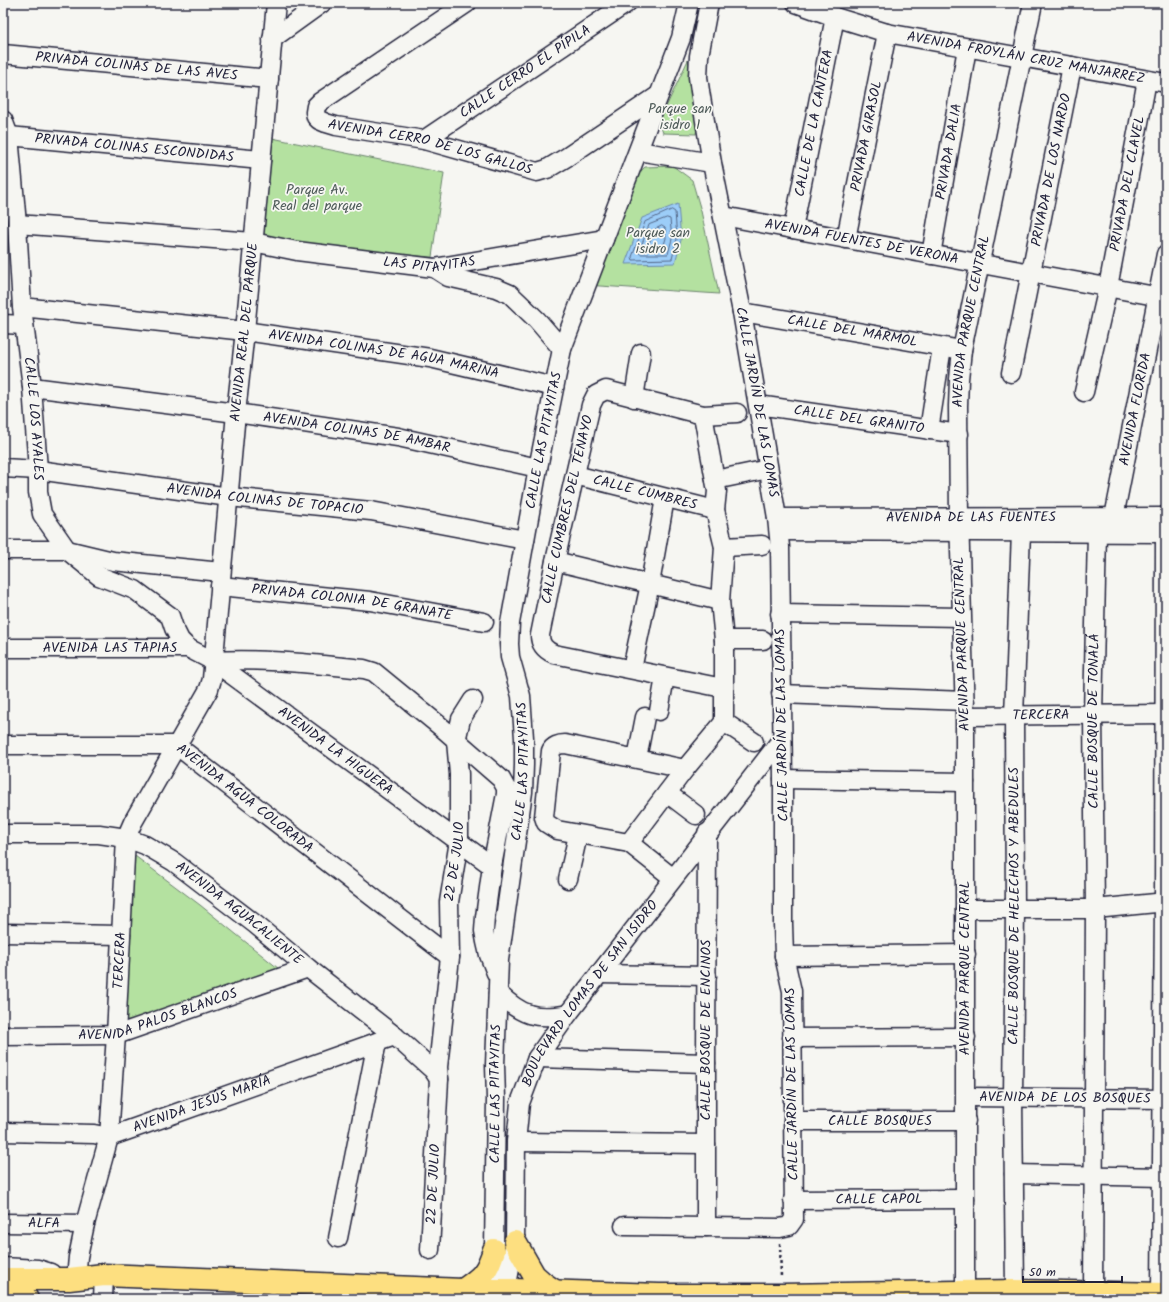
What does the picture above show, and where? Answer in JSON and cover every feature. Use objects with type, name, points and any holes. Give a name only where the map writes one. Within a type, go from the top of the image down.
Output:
[{"type":"main road","points":[[514,1242],[534,1274],[543,1283],[556,1292]]},
{"type":"main road","points":[[463,1290],[483,1275],[488,1267],[494,1250]]},
{"type":"main road","points":[[3,1279],[73,1279],[104,1275],[463,1290],[506,1295],[556,1292],[659,1295],[782,1295],[1015,1291],[1164,1294]]},
{"type":"main road","points":[[3,1296],[27,1299]]},
{"type":"street","name":"AVENIDA REAL DEL PARQUE","points":[[213,661],[276,3]]},
{"type":"street","points":[[272,39],[322,3]]},
{"type":"street","name":"AVENIDA CERRO DE LOS GALLOS","points":[[467,3],[320,102],[316,106],[315,112],[319,120],[336,126],[424,140],[537,172],[547,169],[567,157],[659,95]]},
{"type":"street","name":"CALLE CERRO EL PÍPILA","points":[[424,140],[627,3]]},
{"type":"street","points":[[604,239],[680,38],[689,3]]},
{"type":"street","points":[[709,3],[699,56],[698,77],[712,163],[723,216]]},
{"type":"street","name":"AVENIDA FROYLÁN CRUZ MANJARREZ","points":[[796,3],[834,17],[887,33],[1166,83]]},
{"type":"street","name":"AVENIDA PARQUE CENTRAL","points":[[965,1292],[965,709],[959,525],[959,380],[962,350],[1033,3]]},
{"type":"street","name":"CALLE DE LA CANTERA","points":[[793,229],[834,17]]},
{"type":"street","name":"PRIVADA GIRASOL","points":[[846,239],[887,33]]},
{"type":"street","name":"PRIVADA DALIA","points":[[931,254],[967,48]]},
{"type":"street","name":"PRIVADA COLINAS DE LAS AVES","points":[[3,54],[269,79]]},
{"type":"street","name":"PRIVADA DE LOS NARDO","points":[[1011,373],[1072,66]]},
{"type":"street","name":"PRIVADA DEL CLAVEL","points":[[1084,392],[1108,288],[1148,80]]},
{"type":"street","name":"PRIVADA COLINAS ESCONDIDAS","points":[[6,128],[261,160]]},
{"type":"street","name":"CALLE LOS AYALES","points":[[6,128],[12,233],[32,387],[38,470],[38,492],[42,514],[68,550],[99,576],[135,590],[170,616],[180,640],[188,648]]},
{"type":"street","points":[[638,151],[712,163]]},
{"type":"street","name":"AVENIDA FUENTES DE VERONA","points":[[723,216],[1162,298]]},
{"type":"street","name":"CALLE JARDÍN DE LAS LOMAS","points":[[723,216],[758,404],[778,524],[780,547],[783,924],[784,956],[792,991],[794,1219],[793,1222],[787,1227],[780,1228]]},
{"type":"street","name":"LAS PITAYITAS","points":[[12,233],[253,242],[297,251],[434,268],[604,239]]},
{"type":"street","name":"CALLE LAS PITAYITAS","points":[[506,1295],[498,1270],[494,1250],[495,1065],[499,960],[523,792],[524,738],[521,696],[513,669],[509,644],[510,623],[538,468],[562,348],[604,239]]},
{"type":"street","name":"AVENIDA FLORIDA","points":[[1114,517],[1162,298],[1166,254]]},
{"type":"street","points":[[434,268],[448,277],[496,288],[510,294],[537,320],[562,348]]},
{"type":"street","name":"CALLE DEL MÁRMOL","points":[[742,312],[962,350]]},
{"type":"street","name":"AVENIDA COLINAS DE AGUA MARINA","points":[[3,324],[23,316],[245,331],[430,358],[554,387]]},
{"type":"street","points":[[929,430],[942,347]]},
{"type":"street","points":[[641,353],[634,398],[703,415],[737,413]]},
{"type":"street","name":"AVENIDA COLINAS DE AMBAR","points":[[32,387],[236,413],[398,437],[538,468]]},
{"type":"street","name":"CALLE CUMBRES DEL TENAYO","points":[[632,669],[554,654],[543,647],[540,642],[540,636],[555,561],[591,405],[596,395],[606,390],[634,398]]},
{"type":"street","name":"CALLE DEL GRANITO","points":[[758,404],[959,434]]},
{"type":"street","points":[[629,843],[685,768],[724,722],[724,640],[720,601],[724,547],[715,510],[716,485],[703,415]]},
{"type":"street","name":"AVENIDA COLINAS DE TOPACIO","points":[[3,468],[38,470],[229,496],[371,511],[525,540]]},
{"type":"street","name":"CALLE CUMBRES","points":[[575,475],[715,510]]},
{"type":"street","points":[[716,485],[769,476]]},
{"type":"street","points":[[665,498],[650,584],[632,669],[723,688]]},
{"type":"street","name":"AVENIDA DE LAS FUENTES","points":[[778,524],[959,525],[1114,517],[1166,523]]},
{"type":"street","points":[[1164,1294],[1163,1177],[1165,1100],[1166,523]]},
{"type":"street","name":"AVENIDA DE LAS FUENTES","points":[[959,525],[1020,532],[1097,533],[1166,523]]},
{"type":"street","name":"CALLE BOSQUE DE HELECHOS Y ABEDULES","points":[[1015,1291],[1013,1097],[1015,909],[1014,716],[1020,532]]},
{"type":"street","name":"CALLE BOSQUE DE TONALÁ","points":[[1093,1292],[1095,909],[1093,715],[1097,533]]},
{"type":"street","points":[[724,547],[762,545]]},
{"type":"street","name":"PRIVADA COLONIA DE GRANATE","points":[[3,550],[68,550],[113,561],[220,579],[370,601],[484,622]]},
{"type":"street","points":[[555,561],[720,601]]},
{"type":"street","points":[[780,614],[961,617]]},
{"type":"street","points":[[724,640],[763,640]]},
{"type":"street","name":"AVENIDA LAS TAPIAS","points":[[3,648],[188,648],[213,661]]},
{"type":"street","points":[[213,661],[242,659],[281,661],[364,669],[374,672],[440,726],[501,779],[506,788],[506,794],[492,866],[484,931],[489,955],[498,986],[514,1007],[526,1013],[552,1017],[568,1014]]},
{"type":"street","name":"TERCERA","points":[[73,1279],[85,1224],[109,1137],[126,838],[133,822],[209,689],[212,680],[213,661]]},
{"type":"street","name":"AVENIDA LA HIGUERA","points":[[213,661],[492,866]]},
{"type":"street","points":[[637,758],[666,677]]},
{"type":"street","name":"TERCERA","points":[[781,694],[965,709],[1014,716],[1093,715],[1165,723]]},
{"type":"street","name":"22 DE JULIO","points":[[430,1250],[439,1079],[438,1067],[450,957],[449,902],[459,841],[459,774],[456,741],[461,719],[473,700]]},
{"type":"street","points":[[724,722],[754,742]]},
{"type":"street","name":"BOULEVARD LOMAS DE SAN ISIDRO","points":[[506,1295],[514,1242],[516,1142],[520,1103],[537,1058],[568,1014],[782,739]]},
{"type":"street","points":[[673,878],[629,843],[578,835],[553,828],[546,823],[544,819],[552,749],[557,745],[562,744],[685,768]]},
{"type":"street","name":"AVENIDA AGUA COLORADA","points":[[3,745],[176,745],[450,957]]},
{"type":"street","points":[[783,778],[965,782]]},
{"type":"street","points":[[667,793],[696,815]]},
{"type":"street","name":"CALLE BOSQUE DE ENCINOS","points":[[706,1227],[708,833]]},
{"type":"street","name":"AVENIDA AGUACALIENTE","points":[[3,834],[99,834],[126,838],[145,844],[174,862],[255,924],[308,968],[395,1036],[432,1070],[439,1079]]},
{"type":"street","points":[[568,879],[578,835]]},
{"type":"street","points":[[965,909],[1095,909],[1165,902]]},
{"type":"street","points":[[3,933],[121,935]]},
{"type":"street","points":[[784,956],[966,954]]},
{"type":"street","name":"AVENIDA PALOS BLANCOS","points":[[3,1036],[116,1035],[308,968]]},
{"type":"street","points":[[599,974],[707,976]]},
{"type":"street","name":"AVENIDA JESÚS MARÍA","points":[[3,1132],[94,1134],[109,1137],[395,1036]]},
{"type":"street","points":[[792,1038],[966,1037]]},
{"type":"street","points":[[338,1238],[377,1042]]},
{"type":"street","points":[[537,1058],[706,1062]]},
{"type":"street","name":"AVENIDA DE LOS BOSQUES","points":[[966,1097],[1165,1100]]},
{"type":"street","points":[[496,1100],[520,1103]]},
{"type":"street","name":"CALLE BOSQUES","points":[[793,1122],[966,1121]]},
{"type":"street","points":[[516,1142],[706,1144]]},
{"type":"street","points":[[1014,1174],[1093,1177],[1163,1177]]},
{"type":"street","name":"CALLE CAPOL","points":[[793,1200],[965,1199]]},
{"type":"street","name":"ALFA","points":[[3,1223],[85,1224]]},
{"type":"street","points":[[624,1226],[780,1228]]},
{"type":"street","points":[[3,1267],[38,1269],[73,1279]]},
{"type":"street","points":[[104,1275],[104,1299]]},
{"type":"path","points":[[780,1228],[782,1295]]},
{"type":"green space","name":"Parque san isidro 1","points":[[688,60],[698,123],[696,134],[663,133],[659,122]]},
{"type":"green space","name":"Parque Av. Real del parque","points":[[272,138],[444,173],[432,257],[259,244]]},
{"type":"green space","name":"Parque san isidro 2","points":[[673,166],[692,180],[701,211],[719,294],[585,285],[630,181],[645,167]]},
{"type":"green space","points":[[131,853],[200,905],[284,973],[123,1029]]},
{"type":"water","points":[[678,204],[681,240],[675,263],[625,264],[642,218]]}]
